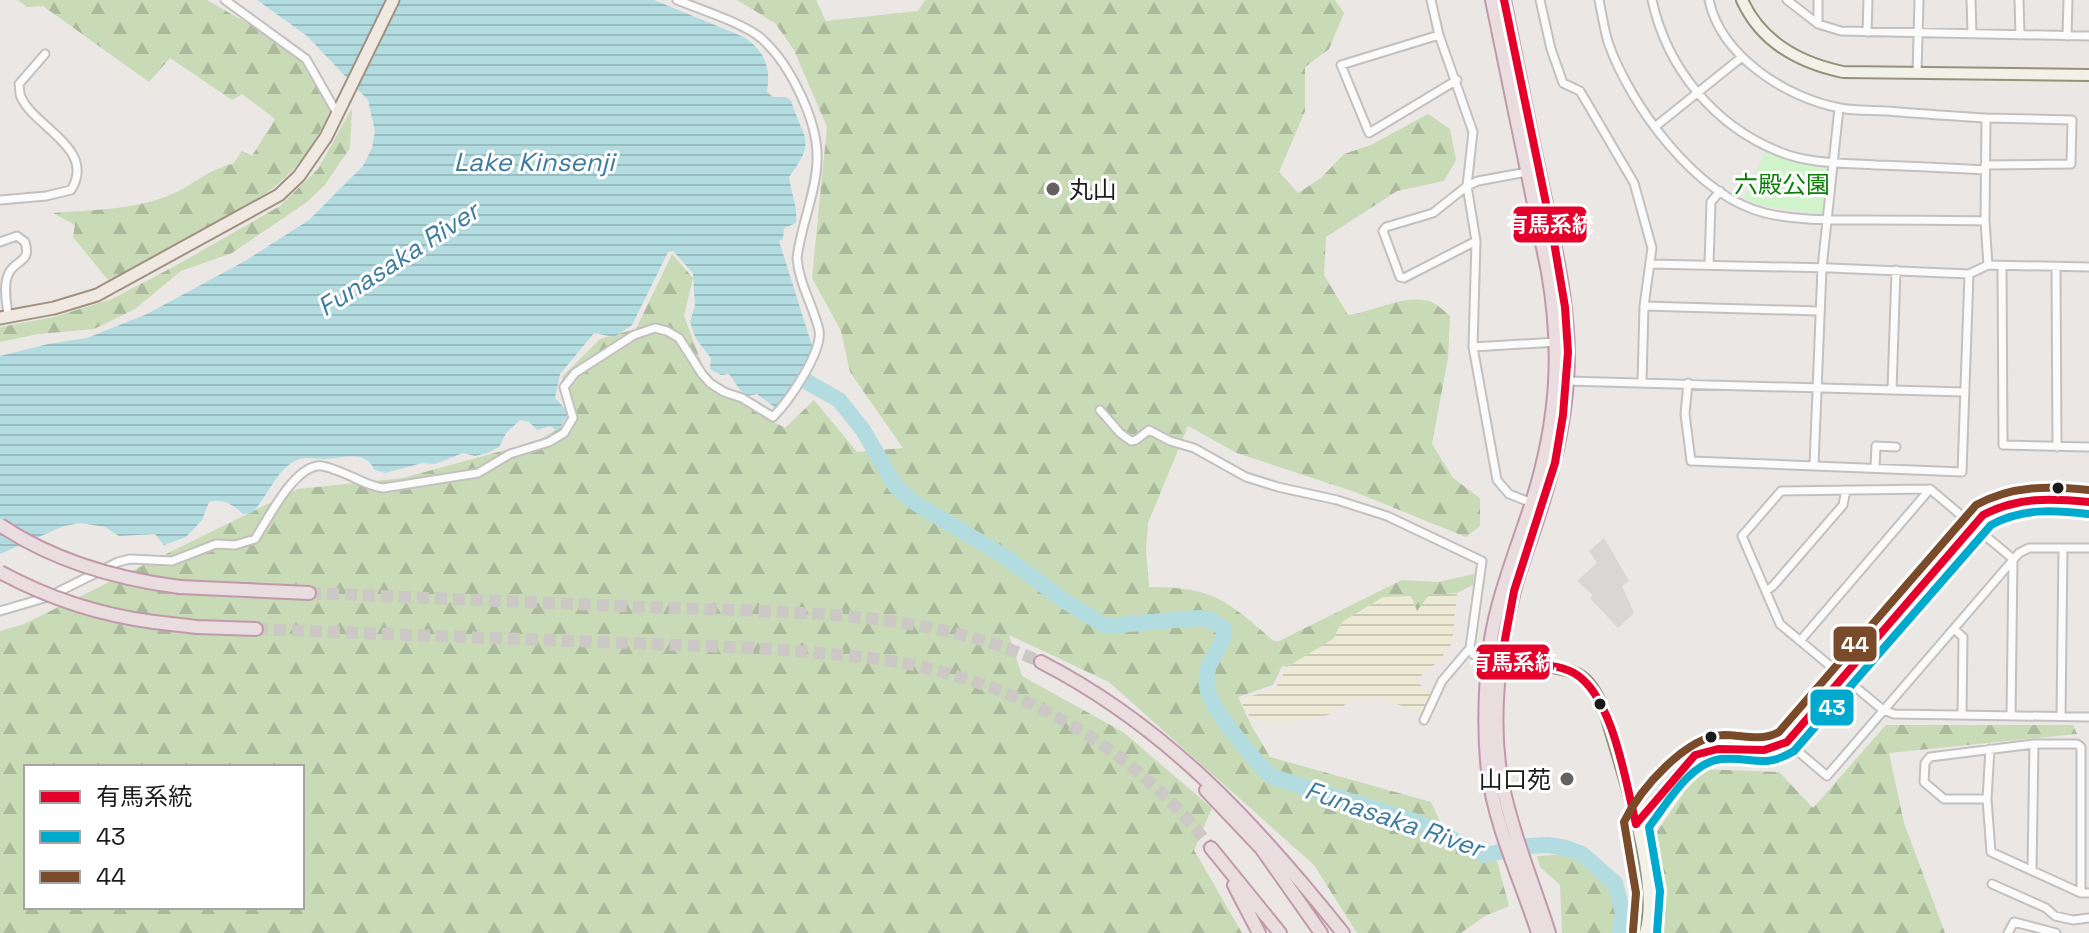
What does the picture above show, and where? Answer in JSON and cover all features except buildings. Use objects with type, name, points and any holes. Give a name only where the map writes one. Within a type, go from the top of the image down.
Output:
[{"type":"highway","points":[[1492,0],[1548,272],[1557,342],[1553,415],[1545,460],[1502,591],[1494,660]]},
{"type":"highway","points":[[1504,0],[1565,307],[1567,381],[1555,463],[1514,591],[1486,697],[1488,772],[1519,862],[1538,933]]},
{"type":"highway","points":[[0,525],[41,549],[93,570],[121,577],[180,587],[309,593]]},
{"type":"highway","points":[[0,572],[53,598],[78,606],[154,622],[256,629]]},
{"type":"highway","points":[[1041,662],[1106,699],[1157,738],[1247,820],[1284,859],[1343,933]]},
{"type":"highway","points":[[1157,738],[1261,848],[1321,933]]},
{"type":"highway","points":[[1211,848],[1280,933]]},
{"type":"highway","points":[[1519,862],[1549,933]]},
{"type":"highway","points":[[1224,864],[1259,933]]},
{"type":"main road","points":[[4,317],[54,308],[97,295],[279,195],[313,158],[393,0]]},
{"type":"street","points":[[225,0],[306,59],[337,113]]},
{"type":"street","points":[[0,611],[48,597],[118,562],[130,559],[172,561],[216,544],[235,545],[255,539],[290,485],[317,466],[383,488],[478,473],[510,454],[549,442],[564,433],[573,418],[564,387],[575,373],[634,335],[651,329],[667,331],[679,338],[710,383],[773,417],[813,358],[819,336],[798,273],[797,258],[817,160],[811,121],[787,71],[761,38],[677,0]]},
{"type":"street","points":[[1431,0],[1439,35],[1473,132],[1467,186],[1476,241],[1473,347],[1497,480],[1509,494],[1532,503]]},
{"type":"street","points":[[1540,0],[1551,49],[1563,83],[1580,91],[1634,183],[1652,248],[1644,306],[1642,382]]},
{"type":"street","points":[[1599,0],[1607,40],[1635,97],[1686,164],[1720,191],[1761,212],[1785,217],[1985,221]]},
{"type":"street","points":[[1652,0],[1667,49],[1697,93],[1717,114],[1781,153],[1833,163],[1985,167],[2071,164],[2072,120],[1986,118],[1839,108],[1803,96],[1742,57],[1726,36],[1709,0]]},
{"type":"street","points":[[1742,0],[1759,26],[1797,59],[1843,72],[2089,75]]},
{"type":"street","points":[[1787,0],[1818,24],[1841,31],[2089,36]]},
{"type":"street","points":[[1818,0],[1818,24]]},
{"type":"street","points":[[1867,32],[1868,0]]},
{"type":"street","points":[[1917,73],[1919,0]]},
{"type":"street","points":[[1971,0],[1972,33]]},
{"type":"street","points":[[2019,0],[2020,35]]},
{"type":"street","points":[[2067,36],[2068,0]]},
{"type":"street","points":[[1439,35],[1341,65],[1369,133],[1457,80]]},
{"type":"street","points":[[0,200],[46,196],[71,190],[78,179],[78,169],[68,148],[21,98],[19,84],[45,54]]},
{"type":"street","points":[[1656,126],[1742,57]]},
{"type":"street","points":[[1814,465],[1822,268],[1839,108]]},
{"type":"street","points":[[1986,118],[1985,221],[1988,265]]},
{"type":"street","points":[[1476,241],[1404,278],[1400,277],[1383,231],[1386,227],[1433,213],[1478,181],[1527,172]]},
{"type":"street","points":[[1709,265],[1711,202],[1720,191]]},
{"type":"street","points":[[0,242],[17,236],[25,242],[28,250],[23,261],[13,267],[7,276],[4,317]]},
{"type":"street","points":[[1650,264],[1969,274],[1988,265],[2089,267]]},
{"type":"street","points":[[2002,266],[2003,445],[2089,447]]},
{"type":"street","points":[[2056,267],[2057,447]]},
{"type":"street","points":[[1892,390],[1896,270]]},
{"type":"street","points":[[1688,383],[1685,414],[1691,461],[1962,472],[1969,274]]},
{"type":"street","points":[[1644,306],[1819,311]]},
{"type":"street","points":[[1473,347],[1557,342]]},
{"type":"street","points":[[1567,381],[1964,392]]},
{"type":"street","points":[[1100,410],[1131,441],[1149,430],[1170,441],[1194,448],[1246,477],[1387,516],[1482,561],[1470,648],[1442,681],[1424,720]]},
{"type":"street","points":[[1875,468],[1876,446],[1896,447]]},
{"type":"street","points":[[1800,641],[1930,489]]},
{"type":"street","points":[[2013,559],[1930,489],[1781,491],[1742,536],[1780,624],[1883,710],[1894,714],[2089,717]]},
{"type":"street","points":[[1766,591],[1843,505],[1846,490]]},
{"type":"street","points":[[1636,824],[1695,755],[1716,747],[1759,752],[1787,742],[1983,515],[2013,500],[2042,498],[2089,502]]},
{"type":"street","points":[[1787,742],[1827,776],[2013,559],[2029,548],[2089,548]]},
{"type":"street","points":[[2061,716],[2063,548]]},
{"type":"street","points":[[2011,716],[2013,559]]},
{"type":"street","points":[[1954,629],[1963,637],[1962,715]]},
{"type":"street","points":[[1470,648],[1474,655],[1494,660],[1570,671],[1583,678],[1593,690],[1606,715],[1636,824],[1649,889],[1650,909],[1645,933]]},
{"type":"street","points":[[2032,870],[2034,744]]},
{"type":"street","points":[[1987,799],[1944,799],[1924,782],[1925,763],[1930,757],[1990,749],[2034,744],[2077,744],[2081,747],[2086,823],[2085,893],[1991,852],[1987,799],[1990,749]]},
{"type":"street","points":[[1992,884],[2046,908],[2055,916],[2073,920],[2089,918]]},
{"type":"street","points":[[2008,933],[2014,922],[2056,933]]},
{"type":"shaded area","points":[[1604,538],[1629,581],[1622,586],[1634,613],[1618,628],[1590,598],[1593,595],[1577,581],[1597,563],[1589,551]]},
{"type":"shaded area","points":[[1457,593],[1452,643],[1417,682],[1432,695],[1423,714],[1378,697],[1353,700],[1328,715],[1284,723],[1252,719],[1244,709],[1241,699],[1275,689],[1287,667],[1333,639],[1342,622],[1383,597]]},
{"type":"green space","points":[[18,0],[207,0],[287,46],[311,72],[331,108],[302,160],[266,193],[169,247],[138,268],[108,280],[73,237],[75,225],[53,213],[124,207],[174,193],[215,170],[233,164],[242,151],[252,156],[275,119],[242,94],[232,100],[170,58],[149,82],[43,6],[27,7]]},
{"type":"green space","points":[[737,0],[816,0],[826,21],[918,11],[925,0],[1335,0],[1344,13],[1329,49],[1305,67],[1305,111],[1279,172],[1298,193],[1321,178],[1344,154],[1371,145],[1428,114],[1450,129],[1456,160],[1444,181],[1397,191],[1326,237],[1324,275],[1348,315],[1419,299],[1432,302],[1450,316],[1448,358],[1432,444],[1453,478],[1480,498],[1480,526],[1466,537],[1355,492],[1237,453],[1188,426],[1148,523],[1146,550],[1149,587],[1189,590],[1218,599],[1274,641],[1402,580],[1438,582],[1474,574],[1473,585],[1457,593],[1429,595],[1417,611],[1411,596],[1383,597],[1342,622],[1333,639],[1287,667],[1282,666],[1273,685],[1238,697],[1270,757],[1431,802],[1450,844],[1497,861],[1509,906],[1485,916],[1461,933],[1357,933],[1314,865],[1109,682],[1009,635],[1022,676],[1123,732],[1212,808],[1194,850],[1242,933],[0,933],[0,631],[24,624],[298,489],[403,478],[535,442],[574,420],[562,377],[600,339],[636,329],[672,254],[693,278],[684,316],[705,372],[746,407],[785,428],[814,400],[857,452],[903,448],[850,372],[841,331],[812,278],[827,127],[794,50],[775,23]]},
{"type":"green space","points":[[352,108],[350,148],[324,186],[307,202],[232,253],[181,271],[135,309],[94,329],[38,334],[0,342],[0,327],[54,317],[112,299],[280,206],[318,169]]},
{"type":"green space","name":"六殿公園","points":[[1766,151],[1828,167],[1823,214],[1763,206],[1744,198]]},
{"type":"green space","points":[[1886,725],[2073,725],[2077,734],[1889,753],[1904,823],[1945,933],[1654,933],[1664,909],[1654,836],[1700,769],[1779,772],[1813,808]]},
{"type":"green space","points":[[1570,854],[1605,876],[1619,908],[1617,933],[1562,933],[1560,885],[1540,867],[1537,856]]},
{"type":"water","name":"Lake Kinsenji","points":[[257,0],[654,0],[744,37],[765,61],[767,92],[773,97],[786,97],[791,101],[805,140],[803,155],[789,177],[796,223],[784,228],[783,239],[779,241],[813,349],[777,409],[757,394],[747,396],[729,374],[721,375],[710,369],[711,358],[696,339],[690,322],[695,306],[693,273],[673,251],[668,252],[632,325],[614,337],[594,333],[560,374],[555,398],[569,413],[558,431],[550,426],[537,430],[529,422],[520,420],[506,433],[499,447],[487,453],[475,456],[463,453],[435,464],[422,463],[385,473],[375,470],[359,457],[303,458],[284,469],[252,513],[243,514],[223,502],[209,502],[202,520],[186,537],[164,545],[155,534],[119,536],[105,527],[81,523],[64,526],[0,554],[0,356],[87,338],[147,314],[245,261],[309,220],[363,166],[372,148],[375,131],[368,100],[307,36]]},
{"type":"waterway","name":"Funasaka River","points":[[804,380],[839,400],[863,430],[896,487],[915,503],[1007,558],[1066,602],[1106,626],[1199,618],[1211,620],[1224,629],[1208,669],[1207,687],[1216,708],[1235,735],[1273,777],[1417,822],[1485,855],[1548,845],[1582,854],[1615,883],[1623,913],[1620,933]]},
{"type":"tunnel","points":[[309,593],[860,617],[952,632],[1041,662]]},
{"type":"tunnel","points":[[256,629],[756,648],[879,659],[928,668],[1020,699],[1064,721],[1105,747],[1143,776],[1179,810],[1211,848]]},
{"type":"transit line","name":"有馬系統","points":[[1504,0],[1554,242],[1565,307],[1568,352],[1555,463],[1514,591],[1501,661],[1566,669],[1587,684],[1599,700],[1616,742],[1636,824]]},
{"type":"transit line","name":"44","points":[[1633,931],[1636,893],[1624,822],[1641,795],[1666,766],[1695,744],[1709,738],[1724,735],[1759,737],[1779,732],[1976,505],[1990,498],[2031,488],[2089,490]]},
{"type":"transit line","name":"有馬系統","points":[[1636,824],[1695,755],[1718,749],[1764,750],[1787,742],[1983,515],[2034,500],[2089,502]]},
{"type":"transit line","name":"43","points":[[1657,933],[1660,891],[1649,827],[1689,776],[1709,762],[1721,759],[1765,761],[1794,751],[1991,525],[2003,519],[2038,512],[2088,514]]},
{"type":"place","name":"丸山","points":[[1053,189]]},
{"type":"place","name":"山口苑","points":[[1567,779]]}]
